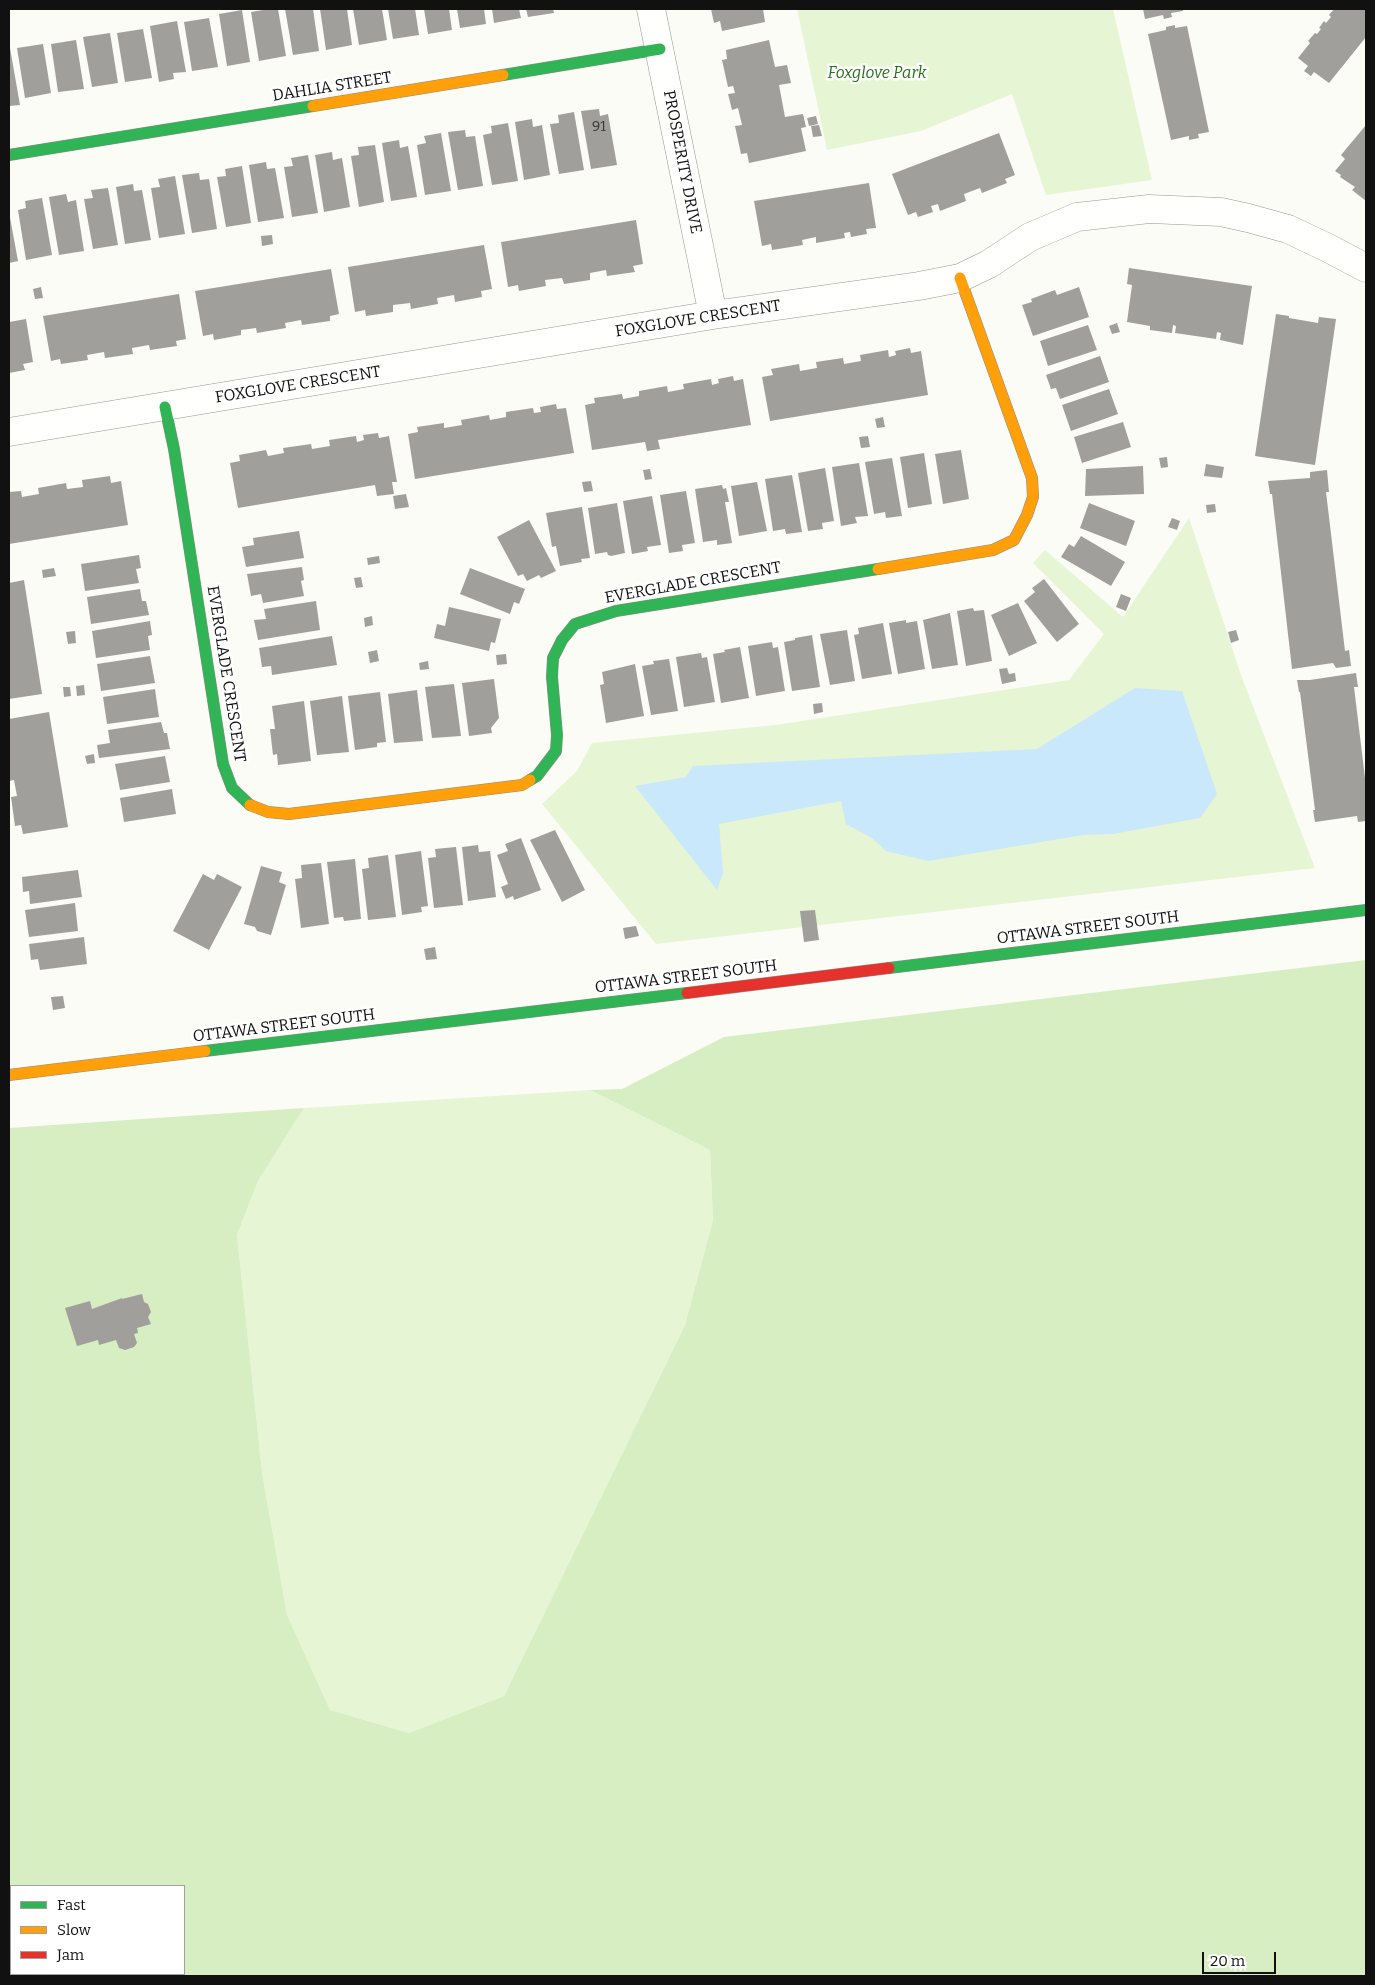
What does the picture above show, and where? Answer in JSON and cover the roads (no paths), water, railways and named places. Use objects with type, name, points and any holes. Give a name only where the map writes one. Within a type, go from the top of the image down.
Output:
[{"type":"street","name":"PROSPERITY DRIVE","points":[[652,9],[713,315]]},
{"type":"street","name":"DAHLIA STREET","points":[[9,155],[660,49]]},
{"type":"street","name":"FOXGLOVE CRESCENT","points":[[9,432],[713,315],[918,286],[960,278],[988,264],[1030,237],[1077,217],[1149,209],[1221,212],[1288,229],[1366,268]]},
{"type":"street","name":"EVERGLADE CRESCENT","points":[[164,407],[174,449],[223,764],[232,788],[248,804],[268,812],[288,814],[522,785],[537,776],[556,751],[557,735],[552,676],[553,658],[562,640],[575,624],[616,611],[993,550],[1014,540],[1027,515],[1033,497],[1032,478],[960,278]]},
{"type":"street","name":"OTTAWA STREET SOUTH","points":[[9,1075],[1366,910]]},
{"type":"water","points":[[1135,688],[1182,691],[1217,794],[1200,818],[1113,834],[1083,835],[928,861],[886,851],[872,838],[846,824],[841,801],[719,824],[723,873],[717,890],[635,786],[686,777],[693,766],[1037,749]]},
{"type":"park label","name":"Foxglove Park","points":[[877,74]]}]
